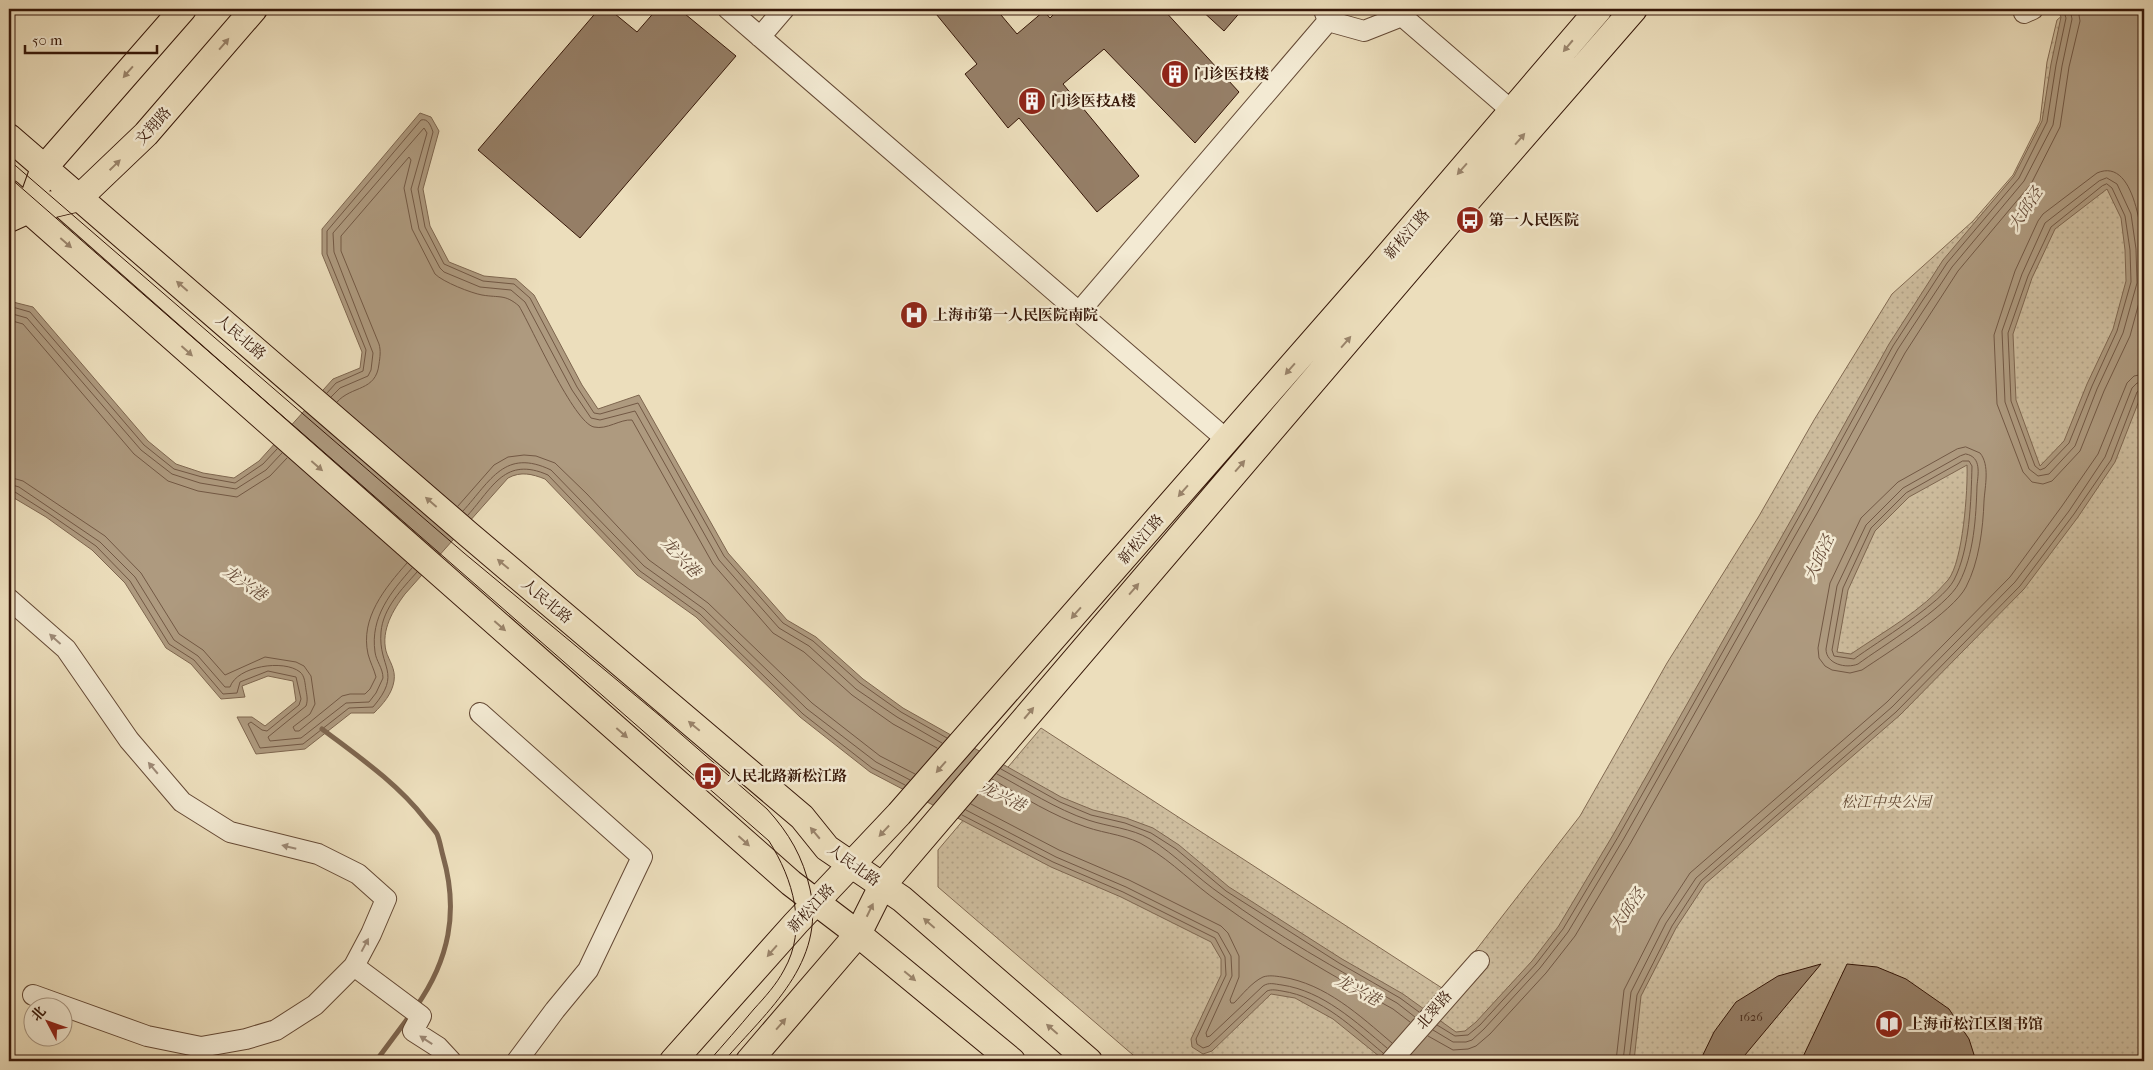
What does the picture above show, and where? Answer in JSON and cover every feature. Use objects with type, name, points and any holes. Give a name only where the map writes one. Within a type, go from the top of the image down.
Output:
[{"type":"main road","points":[[19,215],[44,168],[183,9]]},
{"type":"main road","name":"文翔路","points":[[79,198],[146,134],[254,9]]},
{"type":"main road","name":"新松江路","points":[[674,1061],[816,901],[914,798],[1227,440],[1599,9]]},
{"type":"main road","name":"新松江路","points":[[749,1061],[858,934],[882,886],[1441,231],[1634,9]]},
{"type":"main road","name":"人民北路","points":[[9,136],[468,534],[802,818],[827,848],[909,906],[1089,1061]]},
{"type":"main road","points":[[9,193],[19,215],[280,433],[772,866],[1012,1061]]},
{"type":"main road","points":[[19,215],[79,198]]},
{"type":"street","points":[[728,9],[1227,440]]},
{"type":"street","points":[[760,37],[784,9]]},
{"type":"street","points":[[1079,312],[1326,15],[1364,31],[1403,12],[1512,111]]},
{"type":"street","points":[[9,599],[66,649],[129,740],[182,802],[230,832],[318,854],[358,874],[386,899],[371,934],[354,966],[315,1004],[276,1030],[201,1047],[147,1036],[33,995]]},
{"type":"street","points":[[480,712],[642,857],[588,970],[517,1061]]},
{"type":"street","name":"北翠路","points":[[1390,1061],[1479,961]]},
{"type":"street","points":[[354,966],[414,1010],[413,1030],[438,1047],[452,1061]]},
{"type":"green space","name":"松江中央公园","points":[[2070,9],[2144,9],[2144,1061],[1140,1061],[938,887],[938,850],[1041,728],[1445,990],[1580,816],[1667,663],[1759,516],[1814,420],[1892,294],[1973,221],[2013,175],[2040,121],[2047,62],[2057,20]]},
{"type":"water","points":[[2057,9],[2144,9],[2144,388],[2115,462],[2078,517],[2024,589],[1900,715],[1705,884],[1676,928],[1641,996],[1634,1061],[1385,1061],[1333,1019],[1295,998],[1271,994],[1212,1051],[1203,1054],[1192,1047],[1191,1039],[1221,975],[1221,959],[1211,942],[1121,897],[1051,867],[870,772],[800,717],[696,617],[637,575],[545,479],[540,477],[522,474],[508,478],[405,594],[392,614],[385,635],[386,651],[394,673],[393,686],[387,698],[374,713],[351,713],[305,749],[256,754],[237,717],[252,717],[265,726],[296,701],[293,681],[268,676],[242,686],[245,697],[221,699],[191,664],[166,648],[125,583],[92,550],[46,517],[9,495],[9,301],[33,307],[148,441],[176,464],[203,473],[234,478],[259,461],[333,379],[360,368],[362,352],[322,254],[322,229],[420,113],[431,117],[439,131],[423,189],[430,226],[449,262],[484,276],[516,279],[534,295],[582,385],[598,409],[639,395],[728,553],[787,620],[816,637],[863,679],[903,708],[1061,797],[1093,810],[1126,818],[1153,828],[1179,845],[1229,887],[1342,959],[1403,994],[1456,1032],[1465,1031],[1476,1022],[1532,961],[1558,927],[1613,835],[1889,344],[1943,260],[2014,176],[2042,121],[2061,17]],"holes":[[[2107,189],[2121,218],[2126,281],[2113,329],[2087,384],[2064,441],[2040,466],[2016,400],[2013,334],[2032,278],[2055,229]],[[1967,465],[1964,525],[1957,558],[1948,580],[1926,602],[1851,654],[1837,652],[1848,590],[1875,531],[1909,497]]]},
{"type":"building","points":[[599,9],[609,9],[637,32],[657,9],[679,9],[736,56],[580,238],[478,150]]},
{"type":"building","points":[[932,9],[996,9],[1017,34],[1044,11],[1050,18],[1059,9],[1163,9],[1239,92],[1195,143],[1104,49],[1063,84],[1139,176],[1097,212],[1019,118],[1008,128],[965,74],[977,64]]},
{"type":"building","name":"门诊医技楼","points":[[1200,9],[1243,9],[1224,31]]},
{"type":"building","points":[[1821,964],[1740,1061],[1700,1061],[1714,1032],[1736,1002],[1778,976]]},
{"type":"building","name":"上海市松江区图书馆","points":[[1847,964],[1877,967],[1906,979],[1949,1009],[1969,1039],[1976,1061],[1801,1061]]},
{"type":"waterway","points":[[322,729],[390,782],[414,806],[437,834],[448,877],[450,897],[448,935],[436,971],[416,1007]]},
{"type":"waterway","points":[[376,1061],[411,1014]]},
{"type":"tram line","points":[[9,160],[464,553],[659,715],[775,818],[794,846],[807,877],[813,916],[809,940],[801,962],[775,1004],[724,1061]]},
{"type":"tram line","points":[[9,177],[769,841],[778,856],[791,887],[796,921],[791,954],[774,986],[709,1061]]},
{"type":"place","name":"门诊医技楼","points":[[1175,74]]},
{"type":"place","name":"门诊医技A楼","points":[[1032,101]]},
{"type":"place","name":"第一人民医院","points":[[1470,220]]},
{"type":"place","name":"上海市第一人民医院南院","points":[[914,315]]},
{"type":"place","name":"人民北路新松江路","points":[[708,776]]},
{"type":"place","name":"上海市松江区图书馆","points":[[1889,1024]]},
{"type":"water label","name":"大邱泾","points":[[2025,209]]},
{"type":"water label","name":"龙兴港","points":[[681,557]]},
{"type":"water label","name":"大邱泾","points":[[1819,558]]},
{"type":"water label","name":"龙兴港","points":[[245,583]]},
{"type":"water label","name":"龙兴港","points":[[1003,796]]},
{"type":"water label","name":"大邱泾","points":[[1627,910]]},
{"type":"water label","name":"龙兴港","points":[[1358,990]]}]
